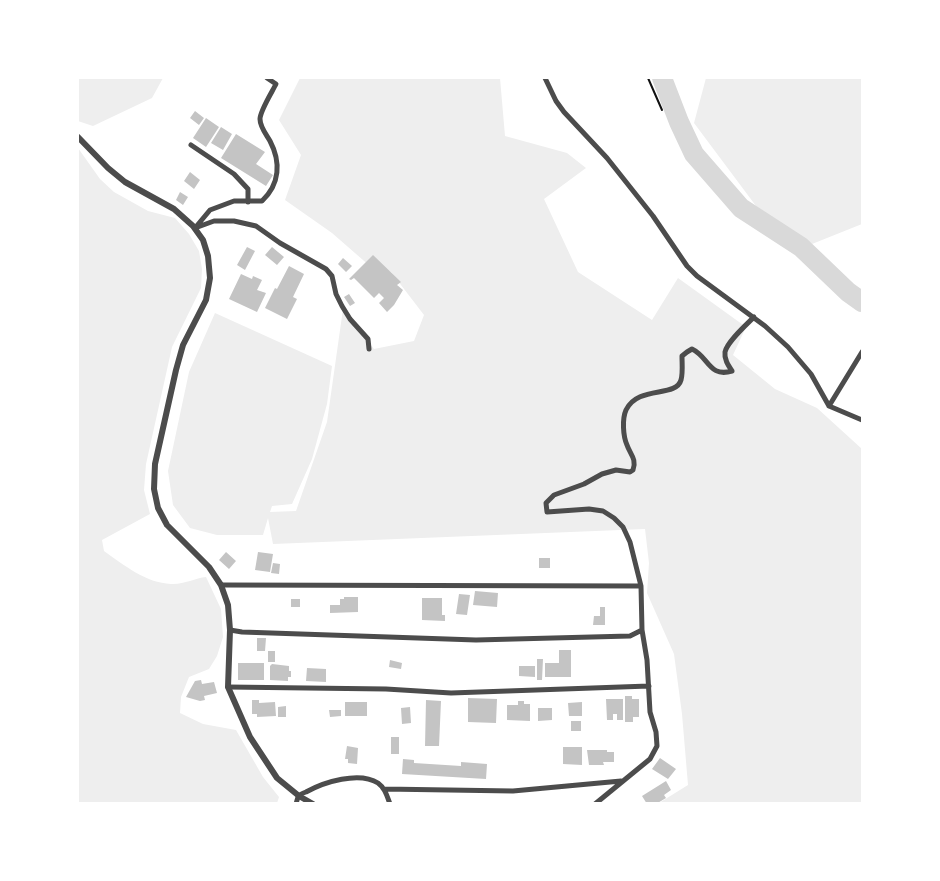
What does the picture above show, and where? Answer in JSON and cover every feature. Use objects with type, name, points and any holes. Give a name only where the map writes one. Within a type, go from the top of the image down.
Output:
[{"type":"street","points":[[195,228],[210,210],[234,201],[262,201],[268,195],[276,180],[278,171],[277,158],[260,118],[276,84],[267,78]]},
{"type":"street","points":[[545,78],[556,101],[564,112],[607,158],[653,216],[696,276],[754,317],[788,347],[811,374],[829,406],[862,420]]},
{"type":"street","points":[[78,137],[108,168],[125,182],[174,209],[195,228],[203,240],[208,256],[210,278],[206,300],[183,346],[176,370],[155,464],[154,489],[158,508],[167,525],[209,567],[221,585],[228,605],[230,630],[228,688],[250,737],[263,760],[277,778],[299,796],[313,804]]},
{"type":"street","points":[[190,145],[234,174],[248,189],[248,202]]},
{"type":"street","points":[[195,228],[214,221],[234,220],[256,226],[280,243],[326,269],[332,276],[336,294],[342,306],[368,339],[369,348]]},
{"type":"street","points":[[595,804],[650,759],[657,746],[656,732],[650,712],[647,660],[642,630],[641,586],[630,542],[623,527],[614,518],[603,511],[589,508],[547,512],[546,504],[554,495],[584,484],[602,474],[616,470],[630,472],[633,470],[634,458],[625,441],[624,419],[626,410],[632,402],[646,394],[674,389],[678,386],[681,380],[682,356],[692,349],[699,352],[713,370],[725,373],[732,371],[726,362],[725,354],[727,347],[754,317]]},
{"type":"street","points":[[829,406],[862,352]]},
{"type":"street","points":[[221,585],[641,586]]},
{"type":"street","points":[[230,630],[242,632],[476,640],[630,636],[642,630]]},
{"type":"street","points":[[228,688],[386,689],[451,693],[649,686]]},
{"type":"street","points":[[296,804],[299,796],[327,782],[359,778],[379,784],[384,789],[390,804]]},
{"type":"street","points":[[384,789],[512,792],[622,781]]},
{"type":"path","points":[[648,78],[662,110]]},
{"type":"shaded area","points":[[78,78],[163,78],[152,98],[93,126],[78,121]]},
{"type":"shaded area","points":[[300,78],[500,78],[505,136],[567,153],[586,168],[544,199],[578,272],[652,320],[678,278],[746,327],[733,355],[775,389],[817,408],[862,449],[862,803],[659,803],[688,785],[682,714],[674,654],[647,593],[649,563],[645,529],[273,544],[268,518],[263,535],[217,535],[190,528],[173,505],[168,471],[189,372],[215,313],[332,366],[327,404],[312,459],[292,504],[272,506],[270,512],[296,511],[327,422],[343,309],[374,349],[414,341],[424,315],[391,272],[371,267],[332,233],[285,200],[301,155],[279,120]]},
{"type":"shaded area","points":[[706,78],[862,78],[862,224],[812,244],[756,206],[694,123]]},
{"type":"shaded area","points":[[78,148],[100,179],[114,192],[148,211],[175,218],[189,234],[199,251],[202,269],[201,288],[172,347],[146,464],[144,490],[150,514],[102,540],[104,551],[144,577],[162,583],[180,583],[206,577],[221,609],[223,637],[217,656],[209,669],[189,677],[181,697],[180,713],[203,724],[236,730],[263,777],[279,797],[277,803],[78,803]]},
{"type":"building","points":[[195,111],[204,118],[199,125],[190,118]]},
{"type":"building","points":[[206,118],[219,127],[206,147],[193,138]]},
{"type":"building","points":[[221,127],[232,134],[223,150],[211,143]]},
{"type":"building","points":[[236,134],[265,152],[256,164],[273,175],[266,186],[221,158]]},
{"type":"building","points":[[190,172],[200,180],[194,189],[184,181]]},
{"type":"building","points":[[180,192],[188,197],[183,205],[176,200]]},
{"type":"building","points":[[247,247],[255,251],[245,270],[237,265]]},
{"type":"building","points":[[272,247],[284,257],[277,265],[265,255]]},
{"type":"building","points":[[373,255],[401,282],[397,285],[403,290],[394,305],[387,312],[379,303],[384,298],[379,293],[374,298],[354,278],[349,279]]},
{"type":"building","points":[[343,258],[352,266],[346,272],[338,264]]},
{"type":"building","points":[[289,266],[304,274],[293,297],[297,299],[287,319],[265,308]]},
{"type":"building","points":[[241,274],[252,279],[253,276],[262,280],[257,290],[266,293],[257,312],[229,299]]},
{"type":"building","points":[[349,294],[355,303],[350,306],[344,297]]},
{"type":"building","points":[[226,552],[236,561],[229,569],[219,560]]},
{"type":"building","points":[[258,552],[273,554],[270,572],[255,570]]},
{"type":"building","points":[[539,558],[550,558],[550,568],[539,568]]},
{"type":"building","points":[[273,563],[280,564],[279,574],[271,573]]},
{"type":"building","points":[[475,591],[498,593],[497,607],[473,605]]},
{"type":"building","points":[[459,594],[470,595],[467,615],[456,614]]},
{"type":"building","points":[[344,597],[358,597],[358,612],[330,613],[330,605],[340,605],[340,599],[344,599]]},
{"type":"building","points":[[422,598],[442,598],[442,615],[445,615],[445,621],[422,620]]},
{"type":"building","points":[[291,599],[300,599],[300,607],[291,607]]},
{"type":"building","points":[[600,607],[605,607],[605,625],[593,625],[594,616],[600,616]]},
{"type":"building","points":[[257,638],[266,638],[265,651],[257,651]]},
{"type":"building","points":[[559,650],[571,650],[571,677],[545,677],[545,663],[559,663]]},
{"type":"building","points":[[268,651],[275,651],[275,662],[268,662]]},
{"type":"building","points":[[537,659],[543,659],[542,680],[537,680]]},
{"type":"building","points":[[390,660],[402,663],[401,669],[389,667]]},
{"type":"building","points":[[238,663],[264,663],[264,680],[238,680]]},
{"type":"building","points":[[272,664],[289,666],[291,677],[288,677],[288,681],[270,680],[270,666]]},
{"type":"building","points":[[519,666],[535,666],[535,677],[519,676]]},
{"type":"building","points":[[307,668],[326,669],[326,682],[306,681]]},
{"type":"building","points":[[201,680],[202,684],[214,682],[217,693],[204,696],[205,700],[200,701],[186,697],[195,681]]},
{"type":"building","points":[[625,696],[639,699],[639,717],[633,717],[633,722],[625,722]]},
{"type":"building","points":[[468,698],[497,699],[496,723],[468,722]]},
{"type":"building","points":[[606,699],[623,699],[623,720],[617,720],[617,714],[613,714],[613,720],[607,720]]},
{"type":"building","points":[[252,700],[259,700],[259,703],[275,702],[276,716],[257,717],[257,714],[252,714]]},
{"type":"building","points":[[426,700],[441,701],[439,746],[425,746]]},
{"type":"building","points":[[518,701],[530,704],[530,721],[507,720],[507,705],[518,705]]},
{"type":"building","points":[[345,702],[367,702],[367,716],[345,716]]},
{"type":"building","points":[[582,702],[582,716],[569,716],[568,703]]},
{"type":"building","points":[[286,706],[286,717],[278,717],[278,707]]},
{"type":"building","points":[[410,707],[411,723],[402,724],[401,708]]},
{"type":"building","points":[[538,708],[552,708],[552,720],[538,721]]},
{"type":"building","points":[[329,710],[341,710],[341,716],[330,717]]},
{"type":"building","points":[[571,721],[581,721],[581,731],[571,731]]},
{"type":"building","points":[[391,737],[399,737],[399,754],[391,754]]},
{"type":"building","points":[[347,746],[358,748],[357,764],[348,763],[348,759],[345,759]]},
{"type":"building","points":[[563,747],[582,747],[582,765],[563,764]]},
{"type":"building","points":[[587,750],[614,752],[614,762],[603,762],[604,765],[589,765]]},
{"type":"building","points":[[660,758],[676,769],[668,779],[652,769]]},
{"type":"building","points":[[403,759],[414,760],[414,763],[461,766],[461,762],[487,764],[486,779],[402,774]]},
{"type":"building","points":[[666,781],[671,790],[664,795],[666,798],[656,804],[647,804],[642,796]]},
{"type":"waterway","points":[[662,78],[694,154],[741,208],[801,247],[848,292],[862,302]]}]
